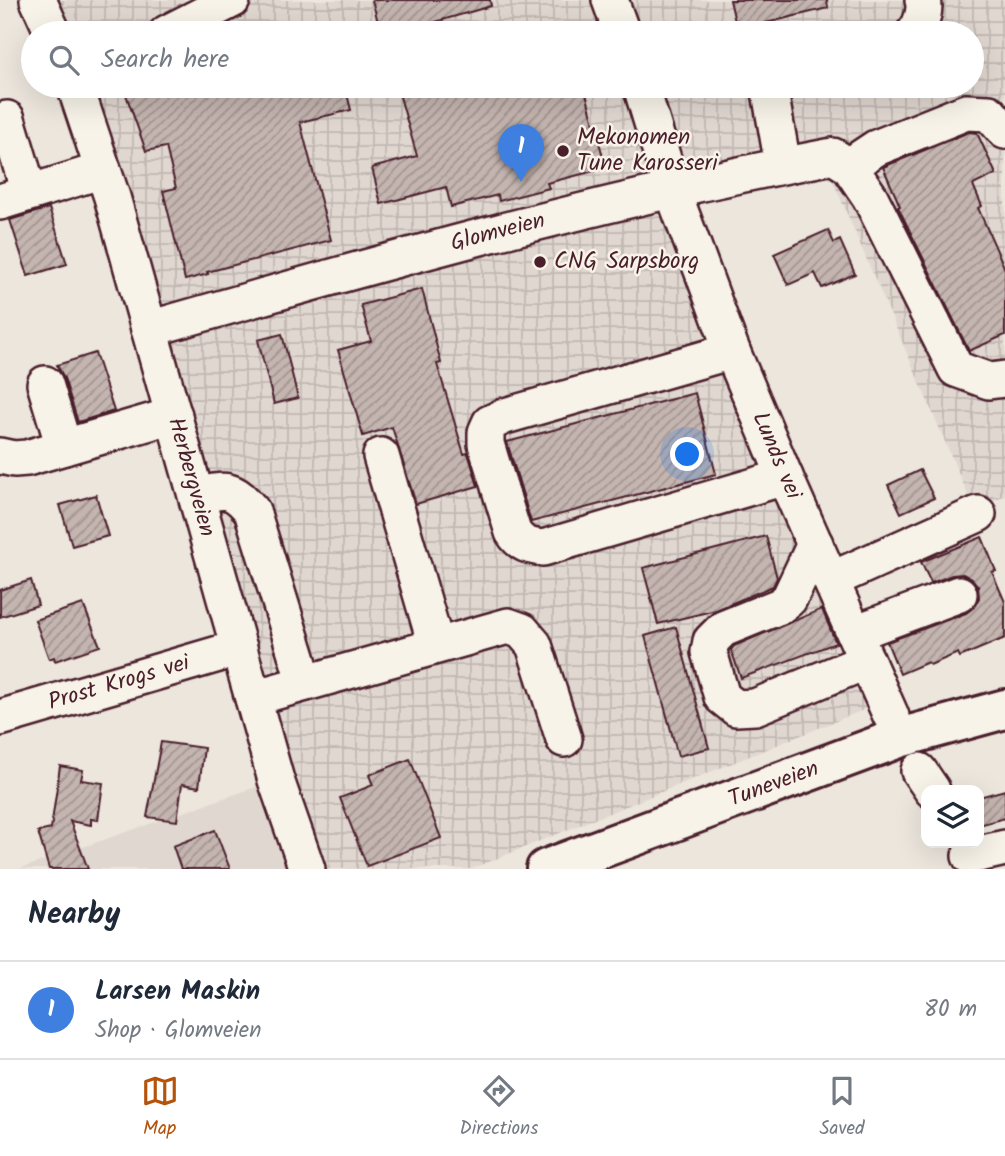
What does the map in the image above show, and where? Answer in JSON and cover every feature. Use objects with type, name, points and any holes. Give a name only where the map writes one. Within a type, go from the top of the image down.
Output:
[{"type":"main road","name":"Tuneveien","points":[[546,869],[899,738],[1005,709]]},
{"type":"street","points":[[37,0],[47,21]]},
{"type":"street","points":[[191,21],[232,0]]},
{"type":"street","points":[[610,0],[618,21]]},
{"type":"street","points":[[921,21],[923,0]]},
{"type":"street","name":"Herbergveien","points":[[79,98],[103,170],[174,415],[276,780],[307,869]]},
{"type":"street","name":"Lunds vei","points":[[645,98],[672,189],[732,351],[891,716]]},
{"type":"street","points":[[771,98],[783,165]]},
{"type":"street","points":[[1005,131],[989,113],[966,112],[876,148],[849,166],[870,197],[956,369],[989,381],[1005,379]]},
{"type":"street","points":[[7,119],[15,197],[103,170]]},
{"type":"street","name":"Glomveien","points":[[149,329],[525,225],[672,189],[833,156],[849,166]]},
{"type":"street","points":[[732,351],[505,416],[490,423],[486,432],[486,444],[513,532],[520,542],[543,548],[785,477]]},
{"type":"street","points":[[45,384],[64,447]]},
{"type":"street","points":[[0,456],[27,458],[174,415]]},
{"type":"street","points":[[381,456],[436,645]]},
{"type":"street","points":[[197,496],[219,490],[230,491],[240,497],[252,511],[305,683]]},
{"type":"street","points":[[831,580],[978,514]]},
{"type":"street","points":[[815,544],[789,599],[780,606],[723,629],[711,641],[709,652],[722,697],[736,708],[755,707],[959,594]]},
{"type":"street","points":[[253,698],[508,626],[522,631],[534,645],[564,739]]},
{"type":"street","name":"Prost Krogs vei","points":[[0,718],[239,648]]},
{"type":"street","points":[[970,856],[1005,848]]},
{"type":"shaded area","points":[[46,0],[1005,0],[1005,495],[974,509],[830,174],[678,206],[883,702],[471,869],[324,869],[78,98],[984,98],[984,21],[53,21]]},
{"type":"shaded area","points":[[276,780],[307,869],[20,869]]},
{"type":"building","points":[[372,0],[490,0],[491,6],[439,21],[378,21]]},
{"type":"building","points":[[730,0],[827,0],[828,8],[774,21],[735,21]]},
{"type":"building","points":[[127,98],[348,98],[351,110],[300,122],[331,240],[185,280],[163,191],[176,188],[166,147],[146,151]]},
{"type":"building","points":[[400,98],[587,98],[606,168],[547,183],[549,188],[499,201],[498,195],[451,207],[446,187],[381,204],[372,168],[417,156]]},
{"type":"building","points":[[969,132],[977,133],[996,174],[973,185],[982,206],[978,208],[1005,269],[1005,335],[969,351],[898,207],[900,206],[883,167]]},
{"type":"building","points":[[49,208],[67,264],[28,276],[10,220]]},
{"type":"building","points":[[828,230],[834,243],[840,240],[855,274],[822,288],[815,273],[788,285],[774,254]]},
{"type":"building","points":[[422,289],[441,363],[437,364],[464,454],[468,453],[478,486],[416,504],[392,427],[363,436],[338,350],[371,341],[361,305]]},
{"type":"building","points":[[282,334],[298,398],[274,404],[258,340]]},
{"type":"building","points":[[95,353],[114,411],[78,422],[57,365]]},
{"type":"building","points":[[695,393],[716,474],[531,522],[507,442]]},
{"type":"building","points":[[920,470],[934,498],[901,513],[888,485]]},
{"type":"building","points":[[96,495],[108,536],[72,546],[60,505]]},
{"type":"building","points":[[766,536],[777,578],[773,586],[716,610],[658,624],[643,568]]},
{"type":"building","points":[[982,537],[996,571],[992,572],[1005,602],[1005,638],[960,657],[958,653],[900,674],[887,642],[966,613],[974,607],[979,598],[978,586],[963,574],[931,583],[921,562]]},
{"type":"building","points":[[31,580],[38,605],[0,617],[0,590]]},
{"type":"building","points":[[83,604],[100,646],[55,661],[54,657],[49,659],[35,620]]},
{"type":"building","points":[[822,609],[836,643],[741,678],[731,650],[734,646]]},
{"type":"building","points":[[676,627],[709,748],[678,756],[645,636]]},
{"type":"building","points":[[161,742],[204,748],[199,787],[182,784],[177,821],[147,817]]},
{"type":"building","points":[[410,759],[441,838],[367,866],[340,798],[373,785],[369,775]]},
{"type":"building","points":[[60,766],[83,770],[81,780],[103,783],[98,820],[91,819],[91,825],[70,821],[88,869],[49,869],[38,832],[51,829]]},
{"type":"building","points":[[1005,790],[1005,818],[984,824],[984,796]]},
{"type":"building","points":[[215,830],[230,869],[181,869],[173,846]]},
{"type":"place","name":"Mekonomen Tune Karosseri","points":[[563,151]]},
{"type":"place","name":"Larsen Maskin","points":[[521,182]]},
{"type":"place","name":"CNG Sarpsborg","points":[[540,262]]}]
